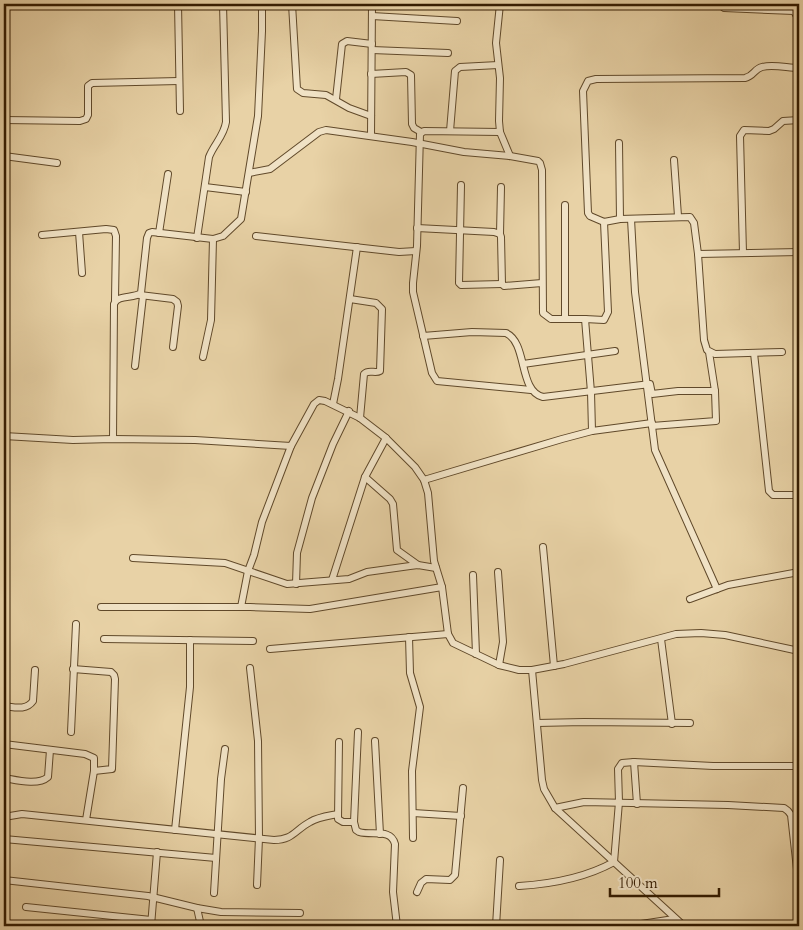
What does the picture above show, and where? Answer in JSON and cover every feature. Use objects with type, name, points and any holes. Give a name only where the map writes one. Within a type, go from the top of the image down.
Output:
[{"type":"street","points":[[178,4],[180,111]]},
{"type":"street","points":[[197,238],[209,157],[212,149],[223,134],[226,122],[223,4]]},
{"type":"street","points":[[135,366],[149,233],[213,239],[223,236],[241,219],[258,116],[262,4]]},
{"type":"street","points":[[292,4],[297,89],[303,93],[326,95],[349,108],[371,116]]},
{"type":"street","points":[[371,135],[372,4]]},
{"type":"street","points":[[500,4],[496,43],[500,88],[498,111],[500,132],[510,156]]},
{"type":"street","points":[[719,4],[724,8],[794,11],[799,20]]},
{"type":"street","points":[[372,16],[457,20]]},
{"type":"street","points":[[336,99],[342,44],[347,41],[372,47],[448,53]]},
{"type":"street","points":[[450,131],[455,70],[460,67],[498,64]]},
{"type":"street","points":[[424,480],[562,439],[592,432],[652,425],[716,421],[709,352],[704,340],[698,254],[693,219],[678,216],[620,219],[604,222],[590,216],[588,213],[583,92],[588,81],[596,79],[745,78],[751,77],[757,69],[763,67],[799,68]]},
{"type":"street","points":[[371,74],[406,72],[411,75],[412,124],[414,128],[422,132],[500,132]]},
{"type":"street","points":[[4,120],[80,121],[86,119],[88,115],[88,86],[92,83],[179,81]]},
{"type":"street","points":[[743,254],[740,136],[744,130],[769,131],[783,121],[799,120]]},
{"type":"street","points":[[249,173],[270,169],[322,131],[331,130],[420,143],[464,152],[538,160],[541,166],[543,313],[552,319],[604,320],[608,312],[604,222]]},
{"type":"street","points":[[422,132],[413,292],[432,373],[437,381],[531,390],[543,398],[650,384],[652,394],[678,391],[714,391]]},
{"type":"street","points":[[619,143],[620,219]]},
{"type":"street","points":[[4,156],[57,163]]},
{"type":"street","points":[[674,160],[678,216]]},
{"type":"street","points":[[159,233],[168,174]]},
{"type":"street","points":[[461,185],[459,284],[502,284],[504,286],[542,283]]},
{"type":"street","points":[[205,187],[246,192]]},
{"type":"street","points":[[501,187],[502,284]]},
{"type":"street","points":[[565,205],[565,318]]},
{"type":"street","points":[[631,219],[635,292],[656,450],[717,589]]},
{"type":"street","points":[[417,228],[494,232],[500,234]]},
{"type":"street","points":[[42,235],[106,229],[114,230],[116,236],[113,438]]},
{"type":"street","points":[[79,232],[82,273]]},
{"type":"street","points":[[256,236],[399,252],[416,251]]},
{"type":"street","points":[[203,357],[210,320],[213,239]]},
{"type":"street","points":[[333,404],[357,247]]},
{"type":"street","points":[[698,254],[799,252]]},
{"type":"street","points":[[115,300],[142,295],[173,299],[177,302],[173,347]]},
{"type":"street","points":[[350,299],[376,303],[382,309],[380,371],[378,373],[368,372],[364,374],[360,418]]},
{"type":"street","points":[[585,320],[592,432]]},
{"type":"street","points":[[423,336],[472,332],[506,333],[515,342],[531,390]]},
{"type":"street","points":[[523,364],[616,351]]},
{"type":"street","points":[[709,352],[715,354],[782,352]]},
{"type":"street","points":[[754,353],[769,491],[773,495],[799,495]]},
{"type":"street","points":[[242,607],[248,571],[267,507],[291,446],[314,404],[321,400],[349,411],[386,438],[415,467],[424,480],[428,493],[433,556],[442,587],[448,634],[454,643],[499,665],[519,670],[532,670],[601,656],[676,634],[725,635],[799,651]]},
{"type":"street","points":[[296,584],[297,553],[312,498],[333,444],[349,411]]},
{"type":"street","points":[[4,436],[73,440],[113,438],[195,440],[291,446]]},
{"type":"street","points":[[332,580],[365,477],[386,438]]},
{"type":"street","points":[[365,477],[391,502],[394,508],[397,550],[418,565]]},
{"type":"street","points":[[543,547],[554,666]]},
{"type":"street","points":[[133,558],[225,563],[282,583],[296,584],[349,579],[367,572],[418,565],[436,568]]},
{"type":"street","points":[[498,572],[503,642],[499,665]]},
{"type":"street","points":[[690,599],[728,585],[754,579],[798,573],[799,584]]},
{"type":"street","points":[[473,575],[476,654]]},
{"type":"street","points":[[101,607],[322,608],[442,587]]},
{"type":"street","points":[[71,732],[76,624]]},
{"type":"street","points":[[270,648],[448,634]]},
{"type":"street","points":[[409,637],[410,673],[420,707],[412,771],[413,838]]},
{"type":"street","points":[[661,638],[672,724]]},
{"type":"street","points":[[104,639],[253,641]]},
{"type":"street","points":[[175,830],[190,687],[190,640]]},
{"type":"street","points":[[250,668],[258,741],[259,838],[257,885]]},
{"type":"street","points":[[73,669],[111,672],[114,674],[112,769],[94,771]]},
{"type":"street","points":[[4,706],[24,708],[30,705],[33,701],[35,670]]},
{"type":"street","points":[[532,670],[542,780],[544,789],[555,808],[674,919],[684,926]]},
{"type":"street","points":[[537,723],[690,723]]},
{"type":"street","points":[[358,732],[354,822],[356,830],[359,832],[391,835],[395,844],[393,892],[396,926],[421,926]]},
{"type":"street","points":[[375,741],[380,834]]},
{"type":"street","points":[[339,742],[338,819],[343,822],[354,822]]},
{"type":"street","points":[[4,744],[91,756],[94,758],[94,771],[86,820]]},
{"type":"street","points":[[214,893],[225,749]]},
{"type":"street","points":[[4,778],[32,781],[44,780],[48,777],[50,750]]},
{"type":"street","points":[[634,762],[638,804]]},
{"type":"street","points":[[614,862],[619,802],[618,769],[622,763],[799,766]]},
{"type":"street","points":[[417,892],[421,883],[426,879],[450,880],[454,878],[463,788]]},
{"type":"street","points":[[555,808],[584,802],[784,808],[791,815],[797,869]]},
{"type":"street","points":[[413,813],[461,816]]},
{"type":"street","points":[[4,817],[22,814],[282,840],[292,836],[310,822],[338,814]]},
{"type":"street","points":[[4,839],[216,858]]},
{"type":"street","points":[[26,907],[49,908],[151,923],[157,852]]},
{"type":"street","points":[[496,926],[500,860]]},
{"type":"street","points":[[519,886],[558,882],[586,874],[614,862]]},
{"type":"street","points":[[4,880],[152,897],[221,912],[300,913]]},
{"type":"street","points":[[197,908],[201,926]]},
{"type":"street","points":[[628,926],[674,919]]}]
